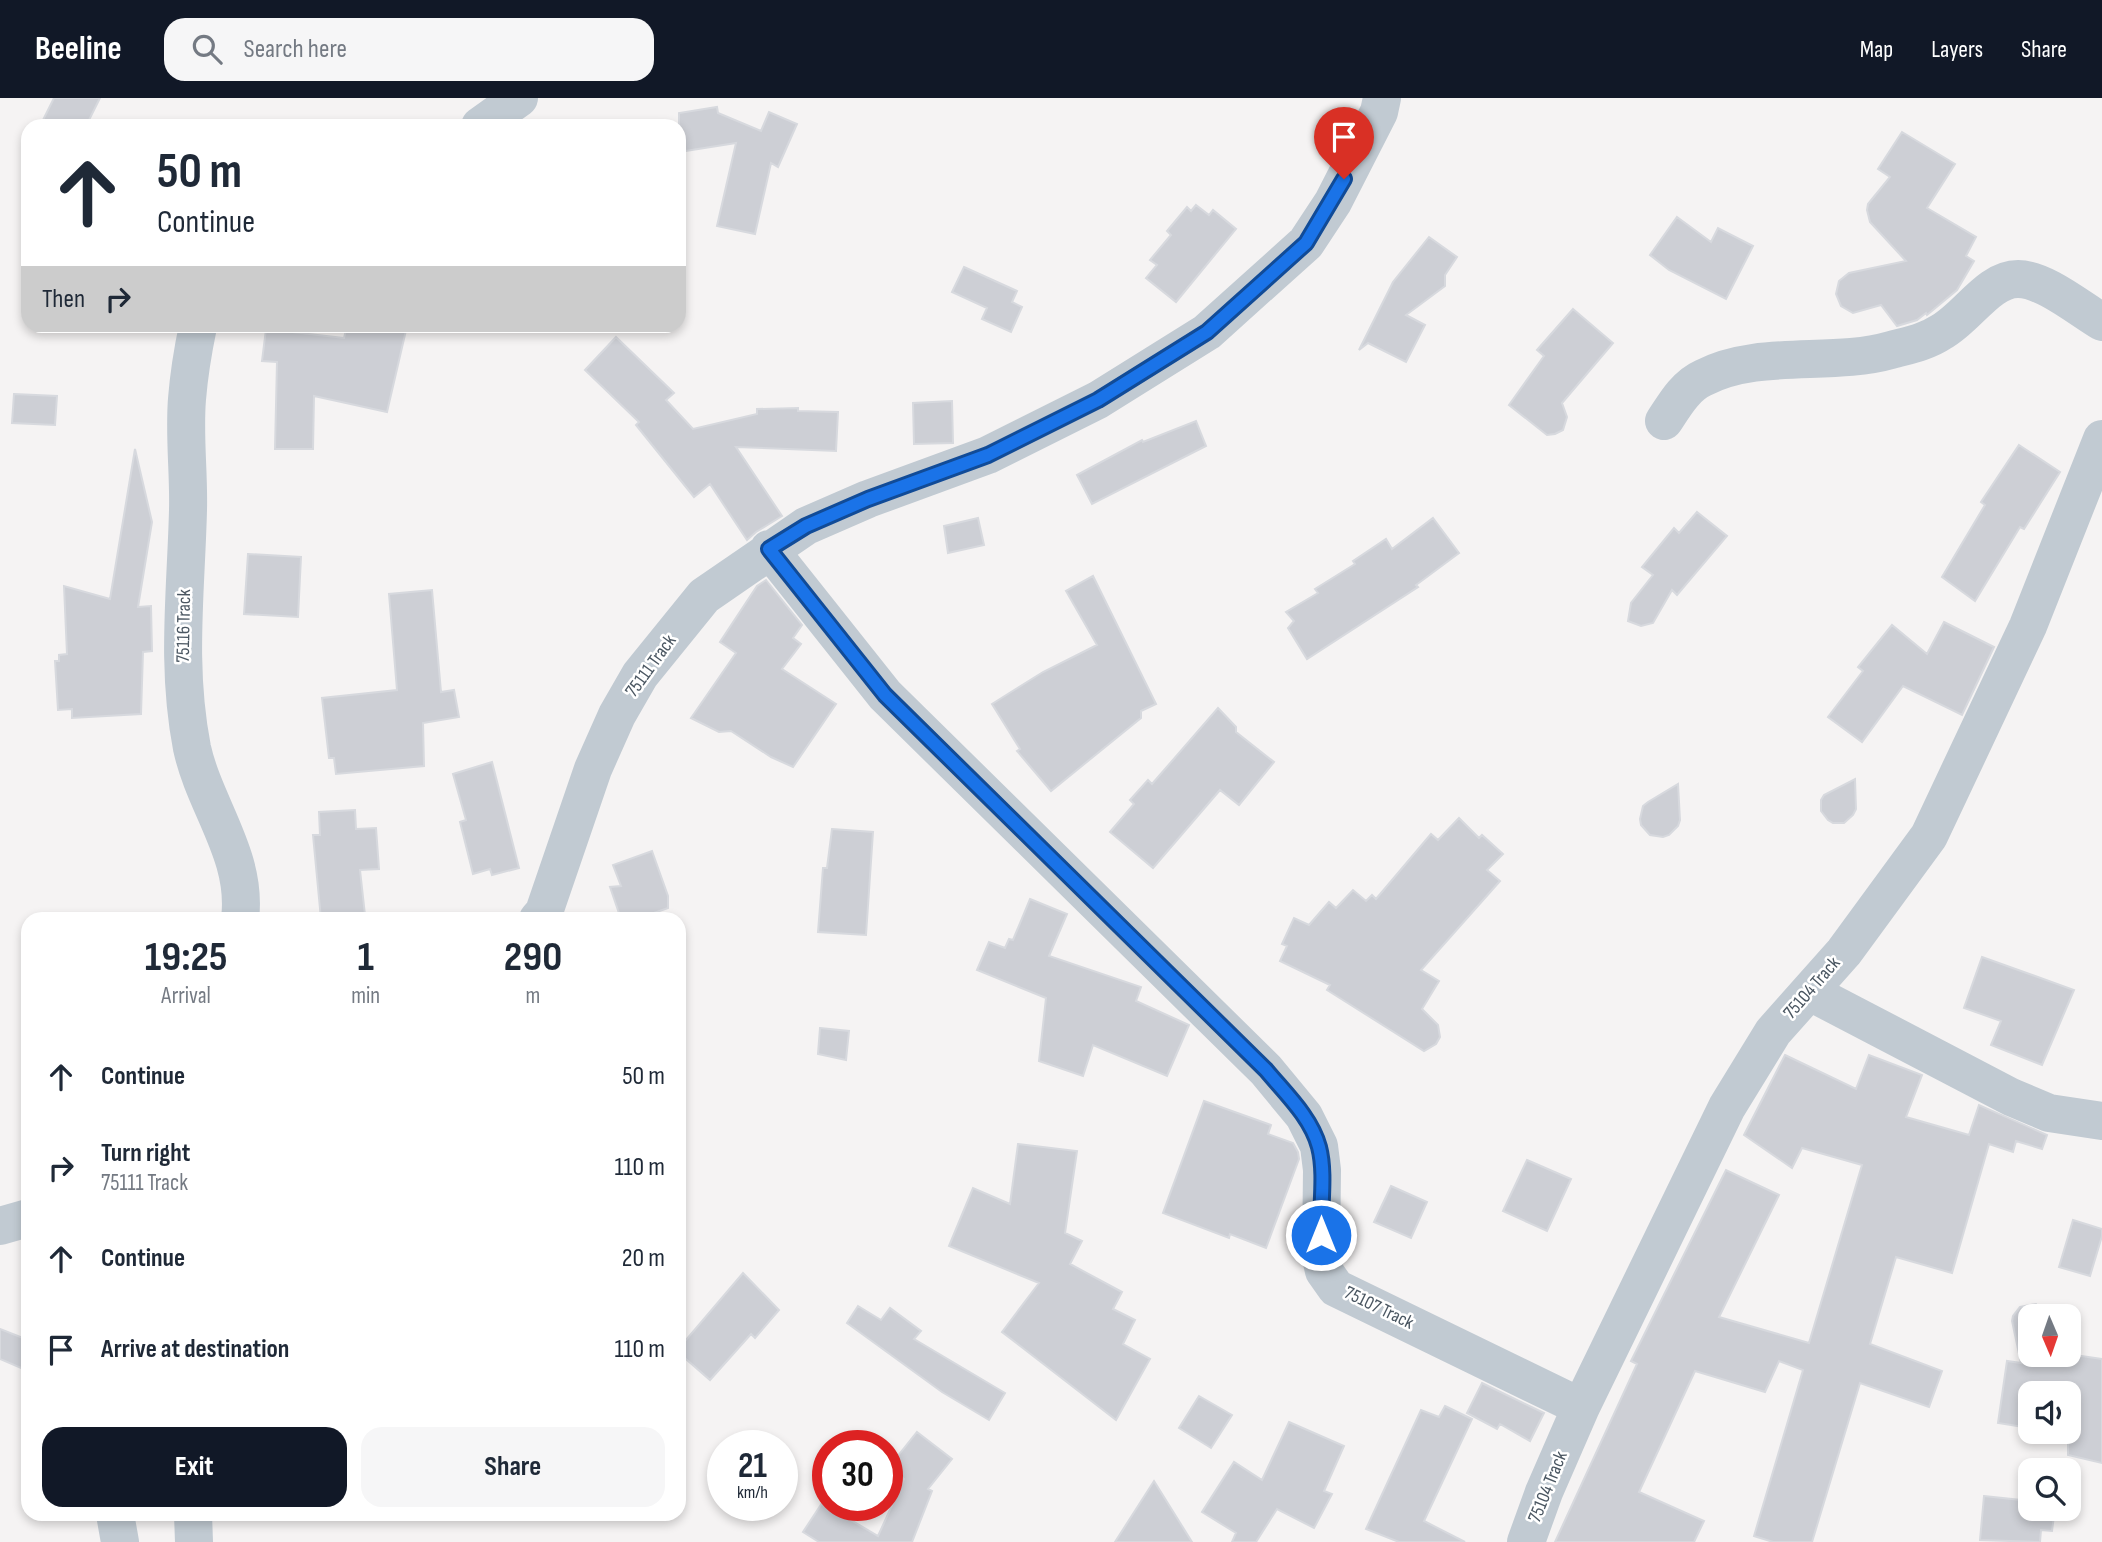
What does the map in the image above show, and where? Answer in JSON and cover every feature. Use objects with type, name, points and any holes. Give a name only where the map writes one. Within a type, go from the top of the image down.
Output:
[{"type":"street","points":[[490,119],[519,98]]},
{"type":"street","name":"75111 Track","points":[[544,912],[593,769],[617,715],[640,675],[704,596],[806,526],[868,499],[988,455],[1098,400],[1207,332],[1306,243],[1332,202],[1379,112],[1382,98]]},
{"type":"street","points":[[1664,421],[1681,396],[1702,378],[1745,364],[1833,359],[1884,352],[1926,340],[1943,331],[2000,281],[2020,279],[2038,283],[2102,322]]},
{"type":"street","name":"75116 Track","points":[[197,333],[187,401],[188,509],[183,604],[183,694],[193,751],[211,806],[236,859],[241,890],[240,912]]},
{"type":"street","name":"75104 Track","points":[[1526,1542],[1544,1492],[1581,1407],[1727,1107],[1773,1032],[1844,952],[1929,836],[2028,626],[2102,439]]},
{"type":"street","name":"75107 Track","points":[[769,549],[885,695],[1266,1070],[1304,1115],[1319,1146],[1322,1170],[1321,1258],[1324,1271],[1336,1288],[1581,1407]]},
{"type":"street","points":[[1810,992],[2011,1097],[2049,1113],[2102,1121]]},
{"type":"street","points":[[0,1226],[21,1220]]},
{"type":"street","points":[[116,1521],[120,1542]]},
{"type":"street","points":[[193,1521],[194,1542]]},
{"type":"building","points":[[54,98],[100,98],[90,119],[44,119]]},
{"type":"building","points":[[717,107],[718,113],[761,131],[769,112],[797,124],[778,167],[771,163],[755,234],[717,226],[736,143],[686,151],[686,119],[679,119],[679,113]]},
{"type":"building","points":[[1902,132],[1955,164],[1927,208],[1976,237],[1966,256],[1974,261],[1957,290],[1927,315],[1926,313],[1917,320],[1897,326],[1881,305],[1853,313],[1841,306],[1836,294],[1839,281],[1849,273],[1906,261],[1870,222],[1867,210],[1868,204],[1890,177],[1878,169]]},
{"type":"building","points":[[1196,205],[1209,215],[1213,210],[1236,229],[1176,302],[1146,278],[1157,265],[1150,260],[1171,235],[1167,231],[1187,207],[1191,211]]},
{"type":"building","points":[[1677,217],[1711,242],[1718,228],[1753,246],[1726,299],[1669,270],[1650,255]]},
{"type":"building","points":[[1429,237],[1457,257],[1445,275],[1445,286],[1406,315],[1425,325],[1406,362],[1368,343],[1359,350],[1393,282]]},
{"type":"building","points":[[964,267],[1017,291],[1012,302],[1022,307],[1011,332],[982,319],[987,308],[952,292]]},
{"type":"building","points":[[1573,309],[1613,343],[1562,403],[1567,417],[1563,430],[1547,435],[1509,405],[1544,356],[1537,350]]},
{"type":"building","points":[[266,333],[301,333],[344,338],[345,333],[405,333],[387,412],[314,396],[313,449],[275,449],[277,362],[262,361]]},
{"type":"building","points":[[616,337],[674,393],[666,400],[693,429],[757,414],[757,409],[798,408],[798,411],[838,412],[836,451],[736,447],[782,516],[747,540],[710,484],[694,497],[636,425],[639,422],[585,370]]},
{"type":"building","points":[[14,394],[57,396],[55,425],[12,423]]},
{"type":"building","points":[[952,401],[953,443],[914,444],[913,403]]},
{"type":"building","points":[[1196,421],[1206,446],[1092,504],[1077,475],[1142,440],[1143,442]]},
{"type":"building","points":[[2019,445],[2060,472],[2024,529],[2020,527],[1975,601],[1942,577],[1985,505],[1981,502]]},
{"type":"building","points":[[135,449],[152,522],[138,607],[151,606],[152,651],[143,652],[141,714],[72,718],[72,709],[58,710],[55,661],[59,661],[59,655],[67,654],[64,586],[110,599]]},
{"type":"building","points":[[1697,512],[1727,536],[1677,595],[1672,590],[1653,623],[1641,626],[1628,621],[1631,603],[1653,575],[1642,567],[1674,528],[1679,533]]},
{"type":"building","points":[[978,518],[984,545],[948,553],[944,526]]},
{"type":"building","points":[[1433,518],[1459,553],[1416,585],[1418,587],[1307,659],[1288,628],[1294,621],[1286,612],[1318,593],[1315,589],[1355,564],[1353,561],[1386,539],[1392,549]]},
{"type":"building","points":[[248,554],[301,557],[298,617],[244,614]]},
{"type":"building","points":[[1093,576],[1156,704],[1141,711],[1141,718],[1051,791],[1017,751],[1020,749],[992,704],[1043,672],[1097,645],[1066,591]]},
{"type":"building","points":[[766,580],[802,625],[793,638],[801,644],[782,669],[836,704],[793,767],[771,757],[731,731],[719,732],[691,718],[736,653],[720,642],[757,586]]},
{"type":"building","points":[[432,590],[441,692],[454,690],[459,717],[423,723],[424,766],[336,774],[334,758],[329,758],[322,698],[397,690],[389,594]]},
{"type":"building","points":[[1944,622],[1994,647],[1962,715],[1903,686],[1862,742],[1828,717],[1863,671],[1858,667],[1892,625],[1927,654]]},
{"type":"building","points":[[1218,708],[1236,727],[1236,732],[1274,762],[1239,805],[1220,790],[1153,868],[1110,832],[1134,804],[1130,800],[1148,780],[1152,784]]},
{"type":"building","points":[[492,762],[519,868],[492,875],[490,869],[473,874],[460,822],[466,820],[453,774]]},
{"type":"building","points":[[1855,779],[1856,809],[1853,815],[1844,823],[1833,823],[1821,811],[1821,800],[1824,795]]},
{"type":"building","points":[[1678,784],[1678,826],[1663,837],[1650,835],[1641,825],[1643,806]]},
{"type":"building","points":[[355,810],[356,829],[376,828],[379,869],[360,870],[365,912],[320,912],[313,835],[320,835],[319,812]]},
{"type":"building","points":[[1459,818],[1479,838],[1482,835],[1503,854],[1487,870],[1500,881],[1421,970],[1439,981],[1422,1009],[1438,1025],[1440,1037],[1436,1044],[1424,1051],[1327,990],[1330,985],[1280,961],[1287,946],[1282,944],[1294,918],[1309,925],[1329,902],[1336,908],[1353,890],[1366,901],[1372,895],[1376,899],[1431,834],[1438,840]]},
{"type":"building","points":[[832,829],[873,832],[866,935],[818,932],[823,868],[827,868]]},
{"type":"building","points":[[652,851],[668,896],[668,908],[657,912],[619,912],[610,887],[621,886],[613,865]]},
{"type":"building","points":[[1030,899],[1067,914],[1049,956],[1141,987],[1136,1001],[1189,1025],[1167,1076],[1093,1045],[1083,1076],[1039,1061],[1046,998],[977,970],[989,942],[1005,948],[1009,939],[1013,940]]},
{"type":"building","points":[[1982,957],[2074,990],[2042,1065],[1991,1045],[2001,1021],[1964,1008]]},
{"type":"building","points":[[820,1028],[849,1031],[846,1060],[818,1054]]},
{"type":"building","points":[[1785,1055],[1856,1089],[1869,1055],[1922,1075],[1906,1117],[1969,1135],[1979,1105],[2047,1135],[2042,1149],[2016,1141],[2013,1152],[1989,1144],[1952,1273],[1896,1257],[1870,1344],[1942,1371],[1929,1407],[1860,1383],[1812,1542],[1773,1542],[1754,1536],[1803,1370],[1779,1361],[1765,1392],[1695,1371],[1639,1492],[1704,1521],[1694,1542],[1555,1542],[1637,1364],[1631,1361],[1726,1170],[1779,1195],[1719,1317],[1809,1343],[1862,1165],[1802,1148],[1792,1168],[1744,1135]]},
{"type":"building","points":[[1204,1101],[1271,1125],[1268,1134],[1293,1143],[1298,1152],[1299,1159],[1266,1248],[1230,1234],[1229,1238],[1163,1213]]},
{"type":"building","points":[[1018,1144],[1077,1151],[1065,1233],[1082,1241],[1070,1264],[1122,1292],[1113,1309],[1135,1320],[1123,1344],[1150,1359],[1116,1420],[1002,1332],[1039,1283],[949,1246],[973,1188],[1010,1204]]},
{"type":"building","points":[[1527,1160],[1571,1179],[1547,1231],[1503,1211]]},
{"type":"building","points":[[1391,1186],[1427,1202],[1411,1238],[1374,1222]]},
{"type":"building","points":[[2073,1220],[2102,1229],[2090,1276],[2059,1267]]},
{"type":"building","points":[[743,1273],[779,1310],[755,1338],[751,1334],[710,1380],[686,1359],[686,1340]]},
{"type":"building","points":[[858,1306],[881,1320],[890,1308],[921,1331],[914,1339],[1005,1393],[989,1420],[942,1392],[847,1323]]},
{"type":"building","points":[[2018,1310],[2018,1349],[2012,1321]]},
{"type":"building","points":[[0,1329],[21,1337],[21,1368],[0,1359]]},
{"type":"building","points":[[2081,1356],[2102,1359],[2102,1463],[2068,1455],[2068,1444],[2081,1444],[2081,1381],[2018,1381],[2018,1426],[1998,1423],[2007,1361],[2018,1363],[2018,1367],[2081,1367]]},
{"type":"building","points":[[1482,1383],[1544,1413],[1530,1441],[1500,1424],[1497,1429],[1467,1413]]},
{"type":"building","points":[[1199,1396],[1232,1415],[1211,1448],[1179,1428]]},
{"type":"building","points":[[1445,1406],[1472,1419],[1424,1521],[1465,1542],[1399,1542],[1366,1529],[1421,1410],[1439,1417]]},
{"type":"building","points":[[1289,1422],[1344,1446],[1324,1491],[1332,1494],[1314,1528],[1277,1509],[1256,1542],[1232,1542],[1236,1533],[1202,1512],[1234,1462],[1262,1480]]},
{"type":"building","points":[[917,1432],[952,1459],[928,1489],[932,1491],[912,1542],[819,1542],[803,1532],[812,1518],[812,1521],[853,1521],[878,1536],[885,1521],[903,1521],[903,1450]]},
{"type":"building","points":[[1154,1481],[1192,1542],[1115,1542]]},
{"type":"building","points":[[1984,1496],[2018,1500],[2018,1521],[2053,1521],[2052,1531],[2041,1530],[2040,1542],[1980,1540]]},
{"type":"route","points":[[1321,1235],[1322,1170],[1319,1146],[1304,1115],[1266,1070],[885,695],[769,549],[806,526],[868,499],[988,455],[1098,400],[1207,332],[1306,243],[1344,179]]}]
